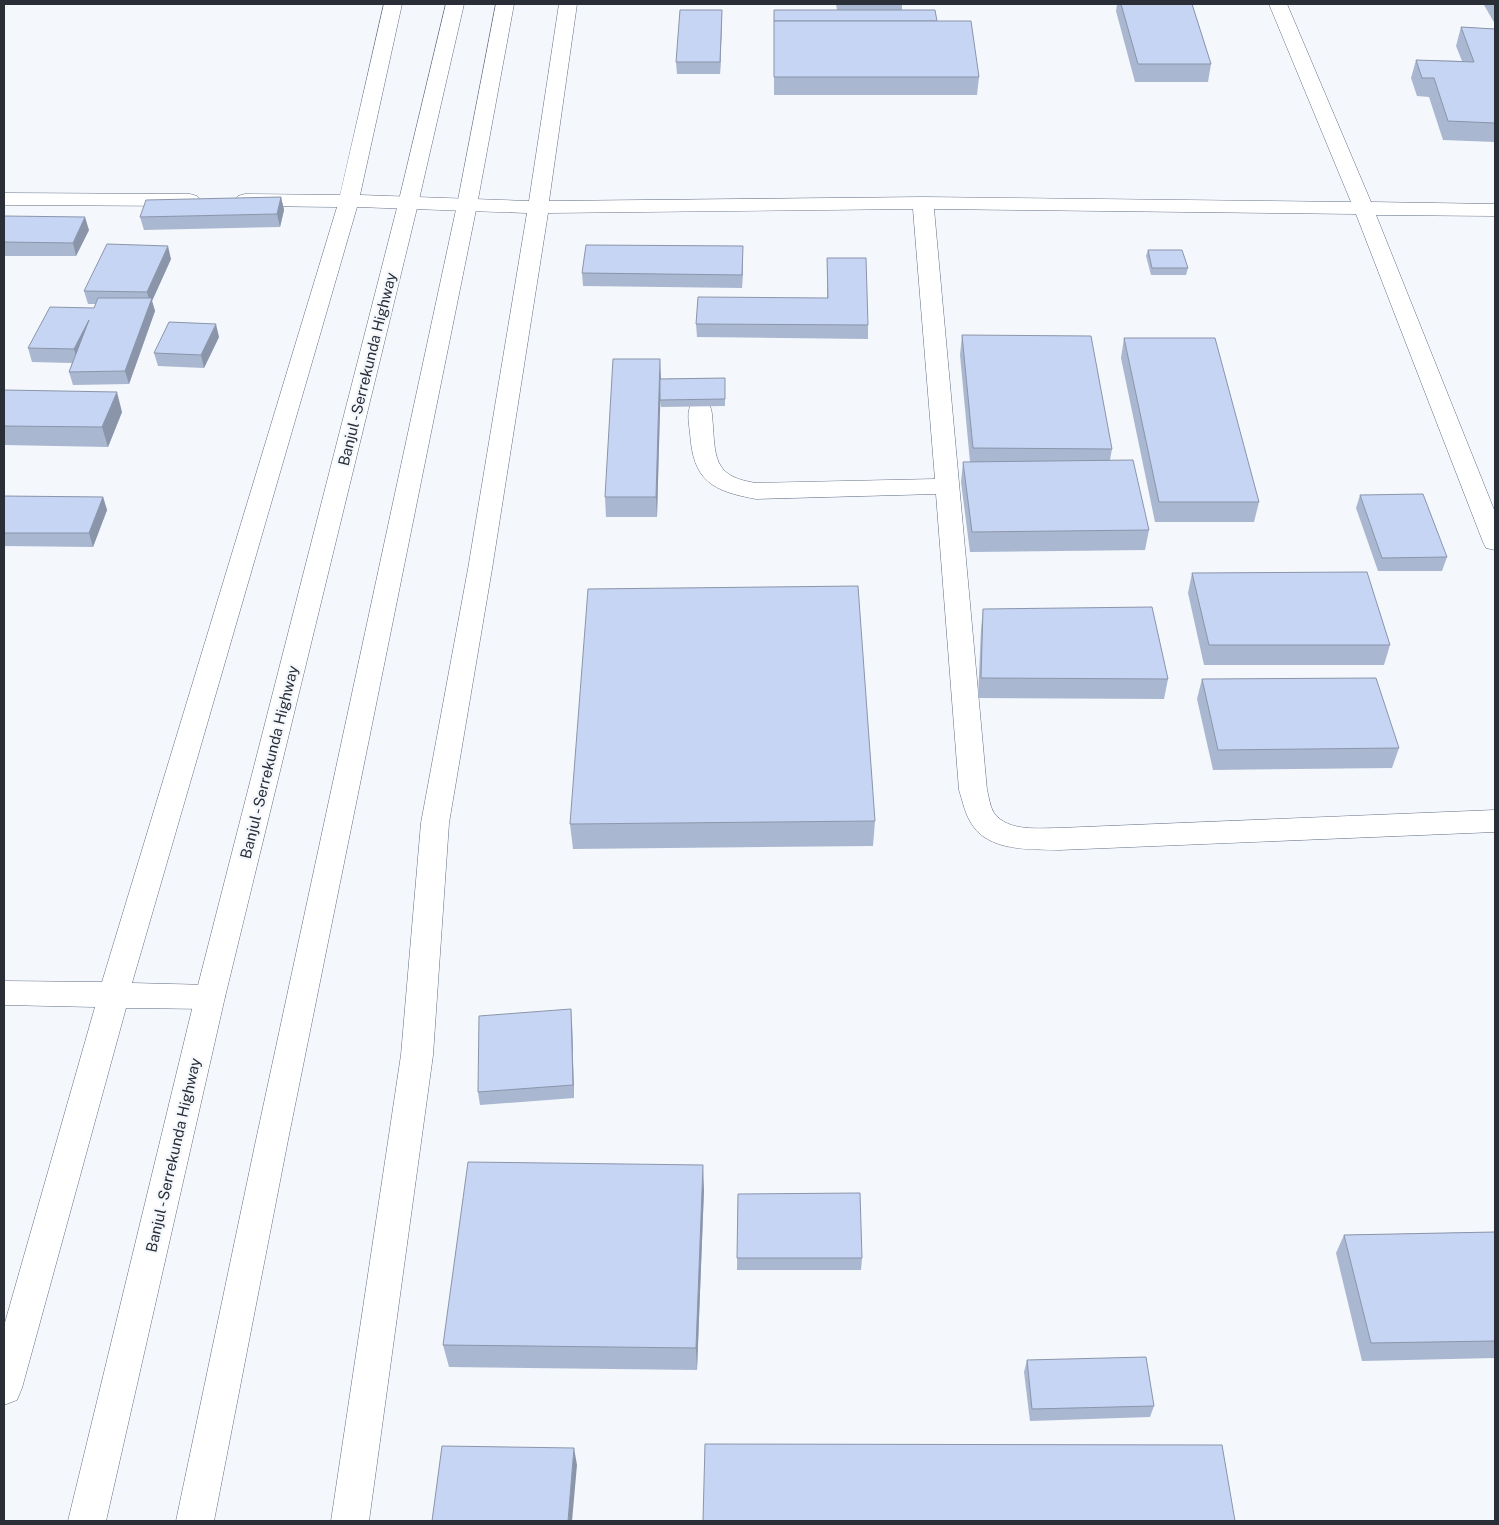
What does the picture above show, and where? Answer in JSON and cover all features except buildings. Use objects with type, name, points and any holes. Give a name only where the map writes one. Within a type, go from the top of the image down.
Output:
[{"type":"main road","points":[[4,1388],[114,994],[349,201],[394,4]]},
{"type":"main road","name":"Banjul - Serrekunda Highway","points":[[87,1521],[210,997],[408,204],[455,4]]},
{"type":"main road","points":[[195,1521],[278,1111],[467,204],[505,4]]},
{"type":"main road","points":[[350,1521],[417,1055],[435,823],[480,569],[538,207],[568,4]]},
{"type":"main road","points":[[1278,4],[1364,209],[1495,542]]},
{"type":"main road","points":[[4,199],[349,201],[538,207],[923,203],[1495,210]]},
{"type":"main road","points":[[923,203],[973,790],[982,817],[990,827],[1000,834],[1020,838],[1058,839],[1495,820]]},
{"type":"main road","points":[[700,408],[703,450],[707,467],[719,482],[733,488],[756,491],[948,486]]},
{"type":"main road","points":[[4,993],[210,997]]}]
